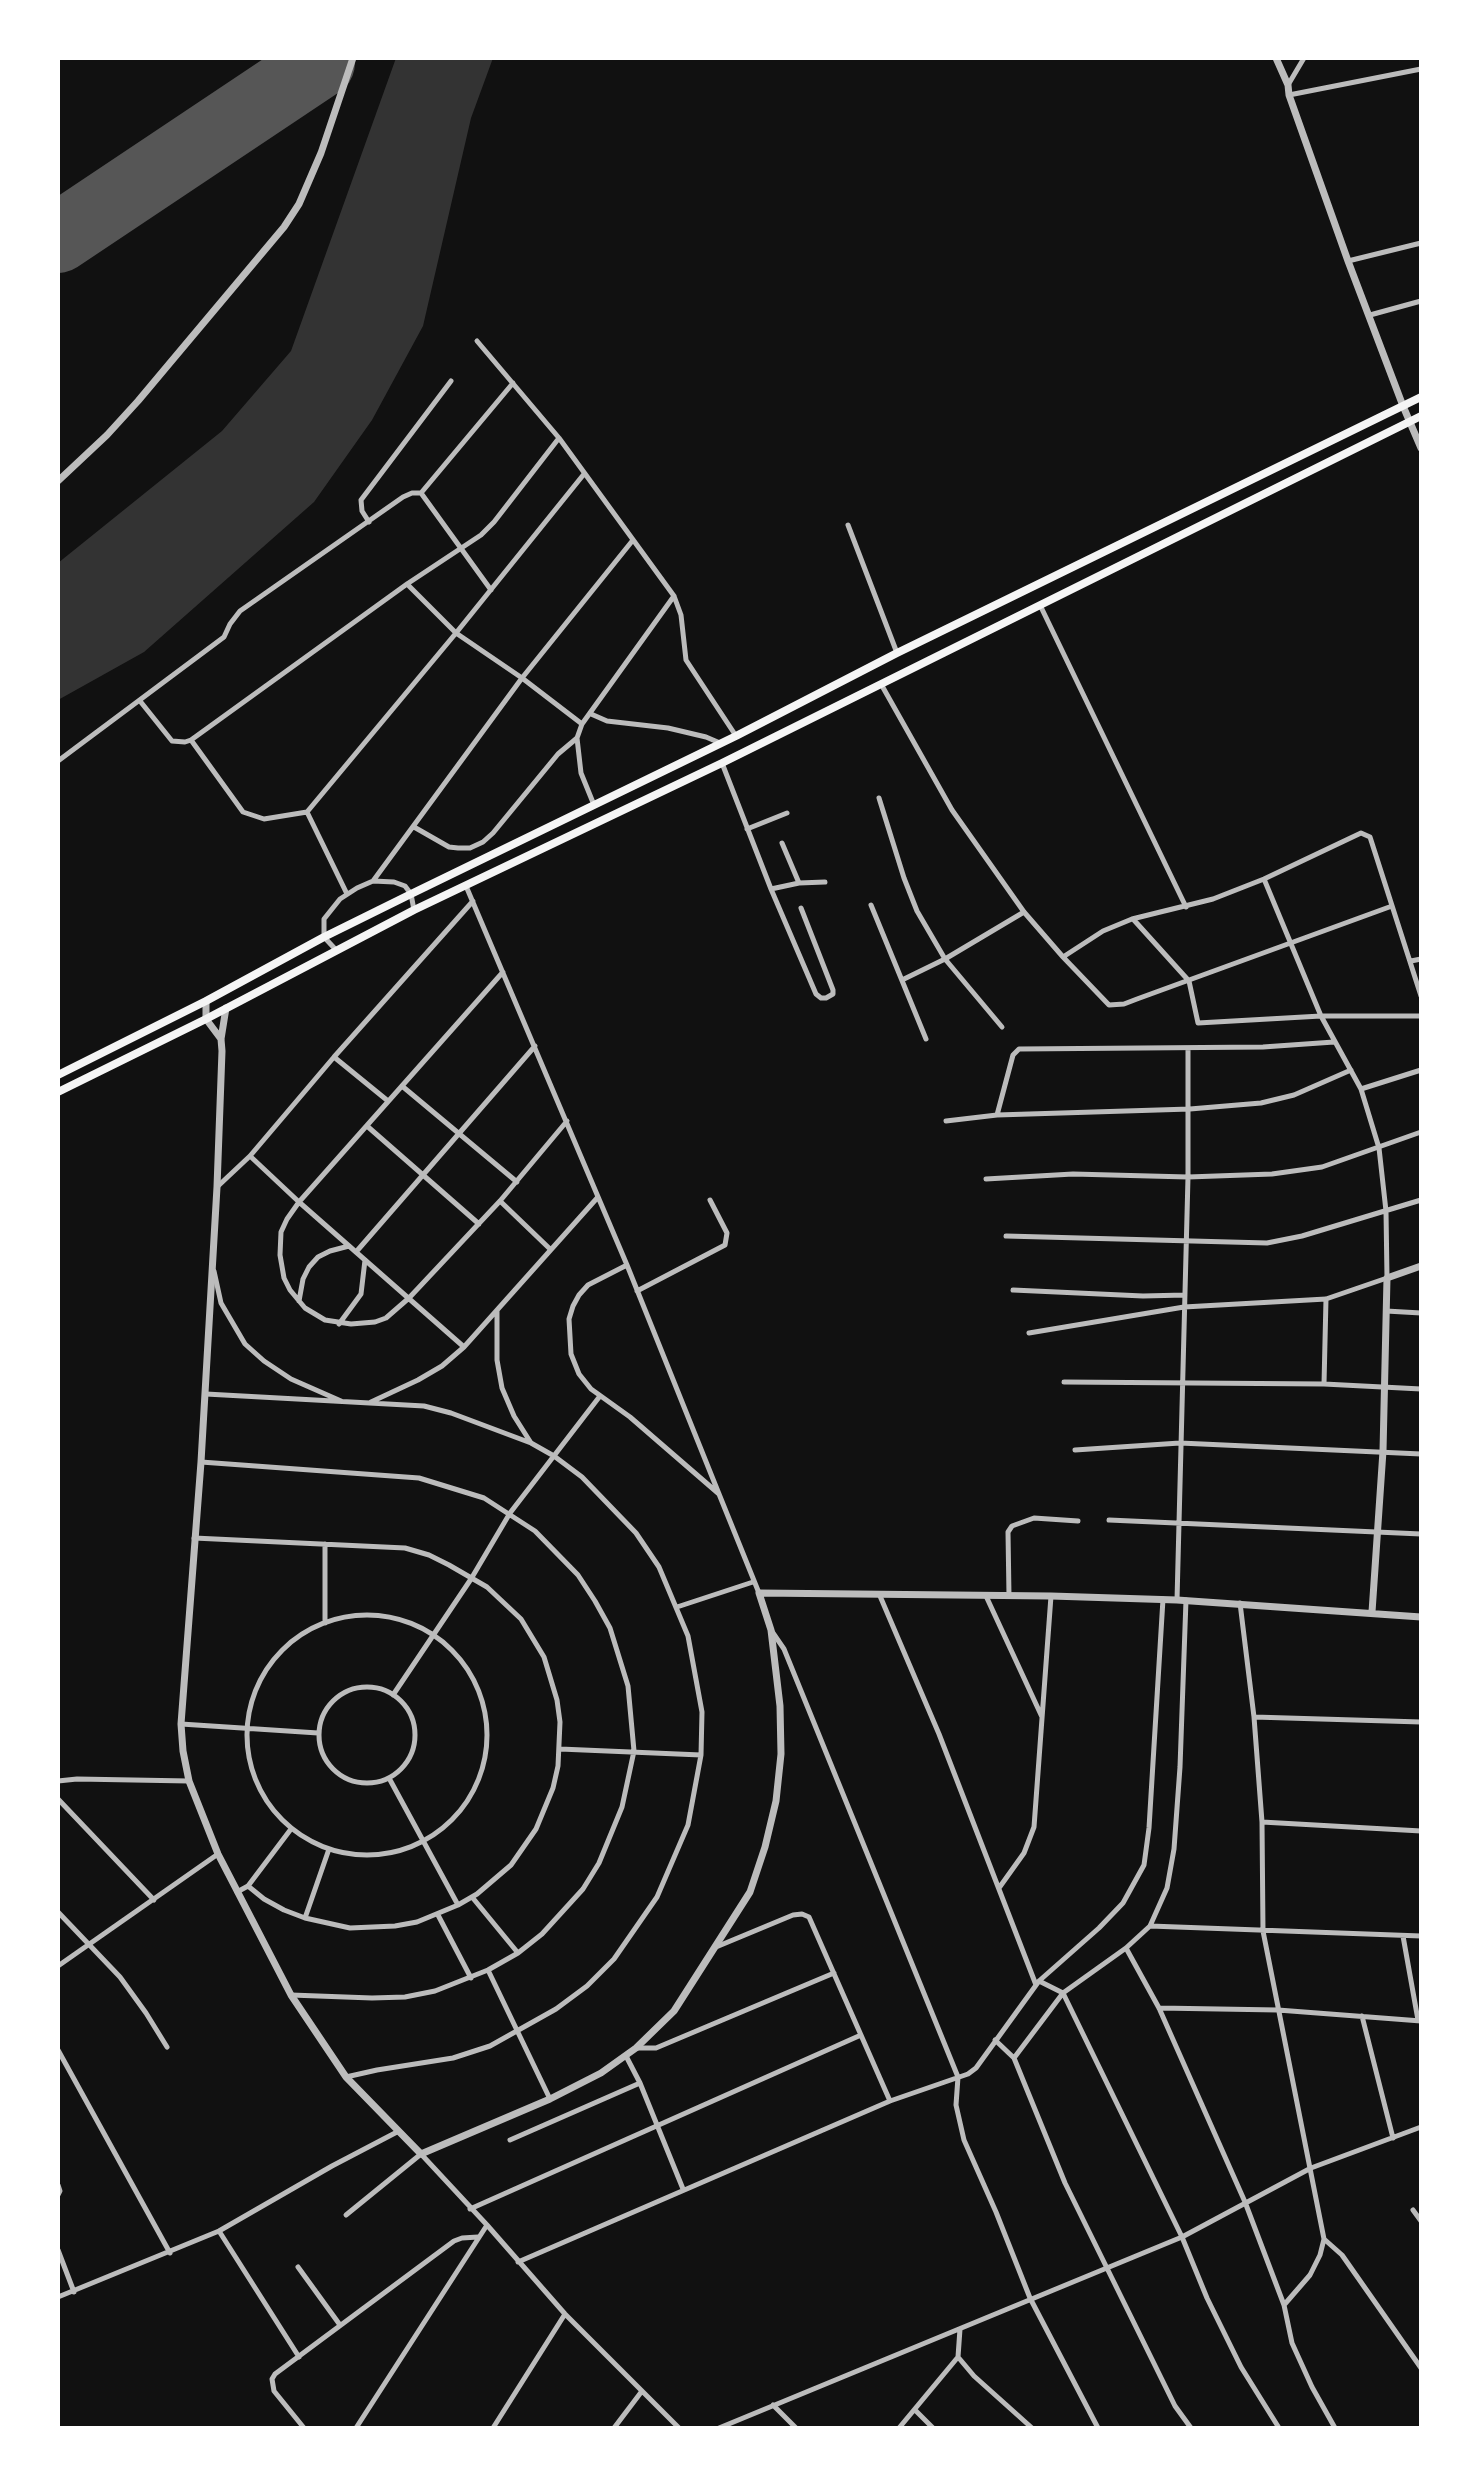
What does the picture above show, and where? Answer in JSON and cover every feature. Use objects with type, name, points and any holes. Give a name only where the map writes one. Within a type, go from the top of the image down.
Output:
[{"type":"main road","points":[[58,1074],[206,1001],[324,937],[721,744],[897,653],[1421,397]]},
{"type":"main road","points":[[58,1092],[206,1019],[414,910],[722,763],[1421,416]]},
{"type":"street","points":[[58,481],[107,435],[138,401],[284,227],[299,204],[321,153],[353,58]]},
{"type":"street","points":[[1276,58],[1289,85],[1289,95],[1348,261],[1421,448]]},
{"type":"street","points":[[1289,85],[1304,58]]},
{"type":"street","points":[[1289,95],[1421,69]]},
{"type":"street","points":[[1348,261],[1421,243]]},
{"type":"street","points":[[1370,315],[1421,301]]},
{"type":"street","points":[[477,341],[559,438],[674,596],[681,615],[686,660],[736,736]]},
{"type":"street","points":[[369,522],[362,512],[361,500],[451,381]]},
{"type":"street","points":[[58,761],[224,637],[240,611],[407,495],[421,493],[513,383]]},
{"type":"street","points":[[140,701],[172,741],[191,740],[407,584],[481,535],[559,438]]},
{"type":"street","points":[[191,740],[243,812],[264,819],[307,812],[456,634],[584,474]]},
{"type":"street","points":[[421,493],[491,590]]},
{"type":"street","points":[[848,525],[897,653]]},
{"type":"street","points":[[337,951],[324,937],[323,925],[327,914],[347,894],[373,881],[522,678],[633,540]]},
{"type":"street","points":[[407,584],[456,634],[522,678],[582,724]]},
{"type":"street","points":[[594,805],[581,773],[577,738],[582,724],[674,596]]},
{"type":"street","points":[[1040,605],[1186,907]]},
{"type":"street","points":[[881,684],[952,810],[1024,912],[1109,1004],[1124,1004],[1392,906]]},
{"type":"street","points":[[591,714],[607,721],[630,722],[692,734],[721,744]]},
{"type":"street","points":[[414,827],[449,847],[470,848],[483,842],[558,754],[577,738]]},
{"type":"street","points":[[722,763],[771,890],[816,994],[824,998],[831,996],[834,990],[801,908]]},
{"type":"street","points":[[879,798],[917,911],[945,959],[1002,1027]]},
{"type":"street","points":[[307,812],[347,894]]},
{"type":"street","points":[[747,829],[787,813]]},
{"type":"street","points":[[1063,957],[1103,931],[1132,919],[1186,907],[1264,879],[1365,834],[1370,837],[1421,996]]},
{"type":"street","points":[[782,843],[799,883]]},
{"type":"street","points":[[1264,879],[1321,1016],[1361,1089],[1379,1148],[1386,1212],[1387,1278],[1383,1451],[1372,1612]]},
{"type":"street","points":[[373,881],[394,882],[405,886],[411,894],[414,910]]},
{"type":"street","points":[[771,890],[799,883],[825,882]]},
{"type":"street","points":[[346,2215],[421,2154],[550,2099],[601,2073],[636,2048],[674,2011],[750,1892],[776,1801],[780,1706],[771,1630],[760,1593],[753,1582],[627,1265],[466,886]]},
{"type":"street","points":[[217,1186],[250,1156],[473,901]]},
{"type":"street","points":[[871,905],[926,1039]]},
{"type":"street","points":[[902,980],[945,959],[1024,912]]},
{"type":"street","points":[[1132,919],[1189,981],[1198,1023],[1321,1016],[1421,1016]]},
{"type":"street","points":[[1410,961],[1421,959]]},
{"type":"street","points":[[503,972],[299,1202],[281,1233],[284,1278],[299,1301],[325,1321],[339,1324],[375,1322],[386,1318],[410,1298],[479,1224],[567,1121]]},
{"type":"street","points":[[206,1001],[206,1019],[221,1039]]},
{"type":"street","points":[[226,1008],[221,1039],[217,1186],[201,1462],[181,1724],[188,1781],[218,1854],[291,1995],[346,2077],[488,2225],[517,2262],[565,2314],[679,2428]]},
{"type":"street","points":[[997,1115],[1014,1053],[1022,1049],[1263,1047],[1333,1039]]},
{"type":"street","points":[[356,1252],[534,1046]]},
{"type":"street","points":[[1177,1600],[1190,1109],[1188,1048]]},
{"type":"street","points":[[334,1057],[388,1101]]},
{"type":"street","points":[[947,1121],[997,1115],[1190,1109],[1276,1101],[1351,1070]]},
{"type":"street","points":[[1361,1089],[1421,1070]]},
{"type":"street","points":[[402,1086],[517,1182]]},
{"type":"street","points":[[367,1126],[479,1224]]},
{"type":"street","points":[[986,1179],[1073,1174],[1188,1177],[1272,1174],[1322,1167],[1421,1132]]},
{"type":"street","points":[[250,1156],[464,1347]]},
{"type":"street","points":[[368,1403],[442,1366],[464,1347],[598,1197]]},
{"type":"street","points":[[637,1291],[725,1245],[727,1233],[710,1200]]},
{"type":"street","points":[[1006,1236],[1186,1242],[1285,1241],[1421,1200]]},
{"type":"street","points":[[500,1201],[550,1249]]},
{"type":"street","points":[[299,1301],[303,1279],[318,1257],[349,1247]]},
{"type":"street","points":[[339,1324],[361,1294],[365,1261]]},
{"type":"street","points":[[213,1263],[221,1303],[245,1344],[291,1379],[344,1402]]},
{"type":"street","points":[[627,1265],[588,1285],[573,1306],[569,1319],[569,1342],[579,1374],[591,1389],[630,1417],[719,1494]]},
{"type":"street","points":[[1029,1333],[1184,1307],[1326,1299],[1421,1266]]},
{"type":"street","points":[[1013,1290],[1143,1296],[1185,1295]]},
{"type":"street","points":[[1324,1384],[1326,1299]]},
{"type":"street","points":[[497,1308],[496,1344],[502,1388],[514,1416],[531,1443]]},
{"type":"street","points":[[1386,1311],[1421,1313]]},
{"type":"street","points":[[1064,1382],[1324,1384],[1421,1389]]},
{"type":"street","points":[[205,1394],[424,1406],[462,1416],[531,1443],[582,1477],[636,1533],[659,1567],[688,1636],[702,1712],[701,1755],[688,1825],[657,1897],[614,1959],[587,1986],[556,2009],[490,2046],[453,2057],[346,2077]]},
{"type":"street","points":[[393,1695],[471,1579],[510,1513],[600,1396]]},
{"type":"street","points":[[1075,1450],[1180,1443],[1421,1454]]},
{"type":"street","points":[[201,1462],[419,1478],[484,1498],[535,1531],[565,1560],[595,1601],[610,1628],[628,1686],[634,1751],[622,1807],[599,1863],[564,1912],[518,1953],[471,1978],[435,1991],[405,1997],[291,1995]]},
{"type":"street","points":[[1009,1596],[1008,1532],[1012,1525],[1034,1518],[1077,1521]]},
{"type":"street","points":[[1109,1520],[1421,1534]]},
{"type":"street","points":[[194,1538],[404,1548],[429,1555],[488,1587],[521,1619],[544,1657],[557,1700],[560,1749],[553,1788],[536,1829],[511,1865],[472,1897],[438,1915],[406,1924],[373,1928],[338,1926],[305,1918],[264,1899],[248,1886]]},
{"type":"street","points":[[325,1544],[325,1623]]},
{"type":"street","points":[[677,1607],[753,1582]]},
{"type":"street","points":[[760,1593],[1163,1599],[1421,1616]]},
{"type":"street","points":[[880,1596],[939,1734],[1037,1983],[1063,1993],[1182,2237],[1207,2298],[1241,2367],[1279,2428]]},
{"type":"street","points":[[986,1596],[1043,1720]]},
{"type":"street","points":[[999,1888],[1024,1853],[1034,1827],[1051,1596]]},
{"type":"street","points":[[517,2262],[890,2101],[968,2074],[976,2068],[1037,1983],[1112,1915],[1130,1893],[1144,1865],[1149,1828],[1163,1599]]},
{"type":"street","points":[[1014,2058],[1063,1993],[1126,1948],[1150,1926],[1167,1888],[1174,1849],[1186,1600]]},
{"type":"street","points":[[1240,1603],[1254,1717],[1262,1822],[1263,1931],[1324,2239],[1314,2269],[1284,2305]]},
{"type":"street","points":[[380,1616],[407,1623],[432,1635],[453,1652],[477,1687],[485,1713],[487,1741],[482,1768],[465,1805],[446,1825],[424,1841],[398,1851],[370,1855],[328,1849],[291,1829],[271,1809],[257,1785],[248,1758],[246,1730],[249,1709],[256,1689],[270,1665],[300,1636],[325,1623],[352,1617],[380,1616]]},
{"type":"street","points":[[771,1630],[789,1661],[958,2077],[956,2105],[964,2140],[1030,2298],[1098,2428]]},
{"type":"street","points":[[366,1687],[377,1688],[393,1695],[411,1716],[415,1737],[406,1763],[389,1778],[374,1783],[362,1783],[341,1776],[325,1760],[320,1750],[318,1733],[324,1712],[335,1699],[345,1693],[366,1687]]},
{"type":"street","points":[[1254,1717],[1421,1722]]},
{"type":"street","points":[[181,1724],[318,1733]]},
{"type":"street","points":[[560,1749],[701,1755]]},
{"type":"street","points":[[389,1778],[458,1905]]},
{"type":"street","points":[[58,1781],[188,1781]]},
{"type":"street","points":[[58,1799],[154,1900]]},
{"type":"street","points":[[1262,1822],[1421,1831]]},
{"type":"street","points":[[237,1892],[248,1886],[291,1829]]},
{"type":"street","points":[[305,1918],[328,1849]]},
{"type":"street","points":[[58,1966],[218,1854]]},
{"type":"street","points":[[472,1897],[518,1953]]},
{"type":"street","points":[[58,1912],[120,1977],[167,2047]]},
{"type":"street","points":[[716,1947],[783,1919],[802,1914],[813,1921],[890,2101]]},
{"type":"street","points":[[438,1915],[471,1978]]},
{"type":"street","points":[[1150,1926],[1421,1936]]},
{"type":"street","points":[[1159,2008],[1278,2010],[1419,2020],[1403,1936]]},
{"type":"street","points":[[1126,1948],[1159,2008],[1245,2202],[1284,2305],[1292,2343],[1335,2428]]},
{"type":"street","points":[[488,1970],[550,2099]]},
{"type":"street","points":[[636,2048],[656,2048],[834,1973]]},
{"type":"street","points":[[1362,2016],[1393,2138]]},
{"type":"street","points":[[470,2209],[861,2035]]},
{"type":"street","points":[[995,2040],[1014,2058],[1065,2183],[1175,2406],[1190,2428]]},
{"type":"street","points":[[58,2050],[170,2253]]},
{"type":"street","points":[[626,2056],[640,2083],[683,2189]]},
{"type":"street","points":[[510,2140],[640,2083]]},
{"type":"street","points":[[719,2428],[1182,2237],[1311,2168],[1421,2127]]},
{"type":"street","points":[[58,2297],[219,2231],[331,2166],[397,2132]]},
{"type":"street","points":[[58,2185],[58,2194]]},
{"type":"street","points":[[1413,2210],[1421,2221]]},
{"type":"street","points":[[356,2428],[488,2225]]},
{"type":"street","points":[[219,2231],[299,2357]]},
{"type":"street","points":[[304,2428],[274,2391],[271,2379],[278,2371],[454,2241],[478,2237]]},
{"type":"street","points":[[1324,2239],[1342,2255],[1421,2368]]},
{"type":"street","points":[[58,2250],[74,2292]]},
{"type":"street","points":[[298,2267],[341,2325]]},
{"type":"street","points":[[493,2428],[565,2314]]},
{"type":"street","points":[[899,2428],[958,2357],[960,2329]]},
{"type":"street","points":[[1414,2357],[1421,2356]]},
{"type":"street","points":[[958,2357],[974,2376],[1032,2428]]},
{"type":"street","points":[[614,2428],[642,2391]]},
{"type":"street","points":[[773,2405],[796,2428]]},
{"type":"street","points":[[915,2410],[933,2428]]},
{"type":"shaded area","points":[[396,58],[493,58],[471,118],[423,326],[372,420],[314,502],[144,652],[58,700],[58,563],[222,431],[291,351]]},
{"type":"runway","points":[[58,238],[320,63]]}]
